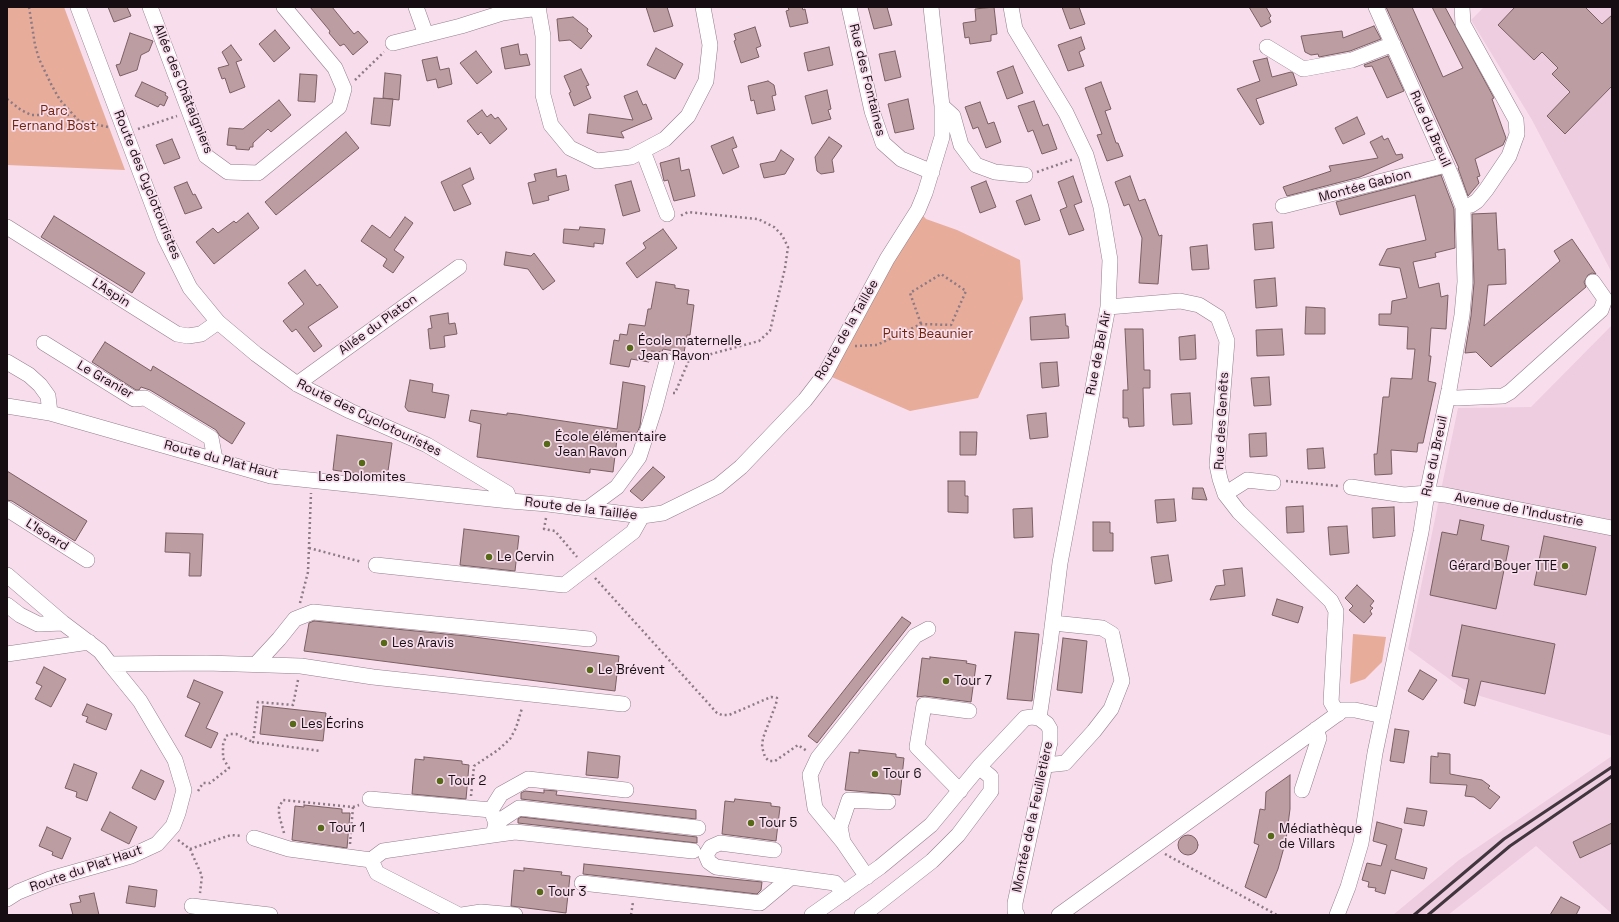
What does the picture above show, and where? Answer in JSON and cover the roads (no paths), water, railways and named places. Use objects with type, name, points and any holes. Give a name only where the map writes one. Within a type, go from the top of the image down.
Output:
[{"type":"street","name":"Route des Cyclotouristes","points":[[78,7],[165,238],[190,288],[218,322],[256,354],[297,384],[350,411],[428,445],[507,492],[510,501]]},
{"type":"street","name":"Allée des Châtaigniers","points":[[150,7],[206,156],[228,172],[258,173],[339,107],[344,89],[334,68],[284,7]]},
{"type":"street","points":[[416,7],[426,35]]},
{"type":"street","points":[[393,43],[461,26],[502,13],[539,8],[543,36],[543,95],[551,125],[570,148],[597,161],[631,157],[665,139],[688,116],[706,81],[710,45],[703,7]]},
{"type":"street","name":"Rue des Fontaines","points":[[849,7],[872,112],[883,143],[901,159],[932,172]]},
{"type":"street","name":"Route de la Taillée","points":[[510,501],[548,504],[642,516],[664,513],[718,486],[741,467],[805,400],[825,374],[888,259],[918,210],[932,172],[942,137],[942,106],[931,7]]},
{"type":"street","name":"Rue de Bel Air","points":[[1011,7],[1015,29],[1066,113],[1086,155],[1102,207],[1110,260],[1108,307],[1060,563],[1039,718]]},
{"type":"street","name":"Rue du Breuil","points":[[1338,915],[1361,843],[1375,753],[1421,532],[1427,493],[1448,397],[1462,315],[1465,282],[1463,207],[1376,7]]},
{"type":"street","points":[[1462,7],[1463,24],[1516,120],[1517,134],[1509,156],[1486,190],[1477,201],[1471,205],[1463,207]]},
{"type":"street","points":[[1267,47],[1303,69],[1352,60],[1393,44]]},
{"type":"street","points":[[942,106],[953,116],[961,145],[976,164],[995,172],[1025,175]]},
{"type":"street","points":[[643,151],[665,209]]},
{"type":"street","name":"Montée Gabion","points":[[1283,206],[1446,165]]},
{"type":"street","name":"L'Aspin","points":[[7,227],[177,334],[188,336],[201,334],[218,322]]},
{"type":"street","name":"Allée du Platon","points":[[297,384],[459,267]]},
{"type":"street","points":[[1448,397],[1503,396],[1510,392],[1601,310],[1605,299],[1593,282]]},
{"type":"street","name":"Rue des Genêts","points":[[1108,307],[1180,300],[1199,305],[1218,317],[1227,341],[1217,465],[1220,479],[1225,494],[1239,512],[1331,601],[1336,611],[1331,686],[1332,702],[1338,714]]},
{"type":"street","name":"Le Granier","points":[[44,343],[134,399],[145,398],[211,438],[215,459]]},
{"type":"street","points":[[587,509],[617,487],[639,457],[658,397],[667,361]]},
{"type":"street","points":[[7,362],[29,375],[40,385],[48,396],[50,413]]},
{"type":"street","name":"Route du Plat Haut","points":[[7,406],[50,413],[271,476],[510,501]]},
{"type":"street","points":[[1225,494],[1247,480],[1273,483]]},
{"type":"street","name":"Avenue de l'Industrie","points":[[1351,487],[1404,495],[1427,493],[1445,495],[1612,528]]},
{"type":"street","name":"L'Isoard","points":[[7,509],[87,560]]},
{"type":"street","points":[[376,565],[564,585],[585,567],[633,532],[642,516]]},
{"type":"street","name":"Route du Plat Haut","points":[[7,575],[63,623],[100,651],[140,701],[175,760],[184,790],[173,826],[157,844],[131,856],[50,879],[18,892],[7,899]]},
{"type":"street","points":[[7,605],[20,615],[38,624],[63,623]]},
{"type":"street","points":[[256,664],[279,639],[295,618],[313,612],[589,639]]},
{"type":"street","points":[[1046,765],[1065,762],[1094,731],[1111,709],[1122,681],[1112,634],[1102,628],[1053,623]]},
{"type":"street","points":[[867,877],[843,842],[815,808],[810,775],[818,758],[910,642],[915,636],[928,628]]},
{"type":"street","points":[[7,654],[89,642]]},
{"type":"street","points":[[110,664],[206,663],[300,666],[373,677],[623,704]]},
{"type":"street","points":[[960,791],[917,746],[924,705],[969,711]]},
{"type":"street","points":[[1059,915],[1343,710],[1348,709],[1383,716]]},
{"type":"street","points":[[820,913],[931,825],[979,767],[1025,718],[1039,718]]},
{"type":"street","name":"Montée de la Feuilletière","points":[[1017,915],[1015,903],[1050,742],[1050,730],[1047,724],[1039,718]]},
{"type":"street","points":[[1302,790],[1318,738],[1316,729]]},
{"type":"street","points":[[862,915],[932,861],[958,835],[991,791],[991,777],[979,767]]},
{"type":"street","points":[[494,823],[501,794],[528,779],[626,790]]},
{"type":"street","points":[[370,799],[469,808],[494,823],[516,832],[693,851]]},
{"type":"street","points":[[843,842],[840,827],[849,800],[888,802]]},
{"type":"street","points":[[254,838],[289,849],[371,860],[383,851],[494,823],[519,808],[698,828]]},
{"type":"street","points":[[774,850],[720,843],[711,847],[706,855],[709,862],[716,867],[835,884],[844,893]]},
{"type":"street","points":[[371,860],[377,873],[460,915],[480,912],[514,915]]},
{"type":"street","points":[[582,883],[760,903],[790,878]]},
{"type":"street","points":[[192,906],[270,915]]},
{"type":"railway","points":[[1414,915],[1504,839],[1612,767]]},
{"type":"railway","points":[[1428,915],[1510,846],[1612,776]]},
{"type":"place","name":"École maternelle Jean Ravon","points":[[630,348]]},
{"type":"place","name":"École élémentaire Jean Ravon","points":[[547,444]]},
{"type":"place","name":"Les Dolomites","points":[[362,463]]},
{"type":"place","name":"Le Cervin","points":[[489,557]]},
{"type":"place","name":"Gérard Boyer TTE","points":[[1565,566]]},
{"type":"place","name":"Les Aravis","points":[[384,643]]},
{"type":"place","name":"Le Brévent","points":[[590,670]]},
{"type":"place","name":"Tour 7","points":[[946,681]]},
{"type":"place","name":"Les Écrins","points":[[293,724]]},
{"type":"place","name":"Tour 6","points":[[875,774]]},
{"type":"place","name":"Tour 2","points":[[440,781]]},
{"type":"place","name":"Tour 5","points":[[751,823]]},
{"type":"place","name":"Tour 1","points":[[321,828]]},
{"type":"place","name":"Médiathèque de Villars","points":[[1271,836]]},
{"type":"place","name":"Tour 3","points":[[540,892]]},
{"type":"park label","name":"Parc Fernand Bost","points":[[54,118]]},
{"type":"park label","name":"Puits Beaunier","points":[[928,334]]}]
